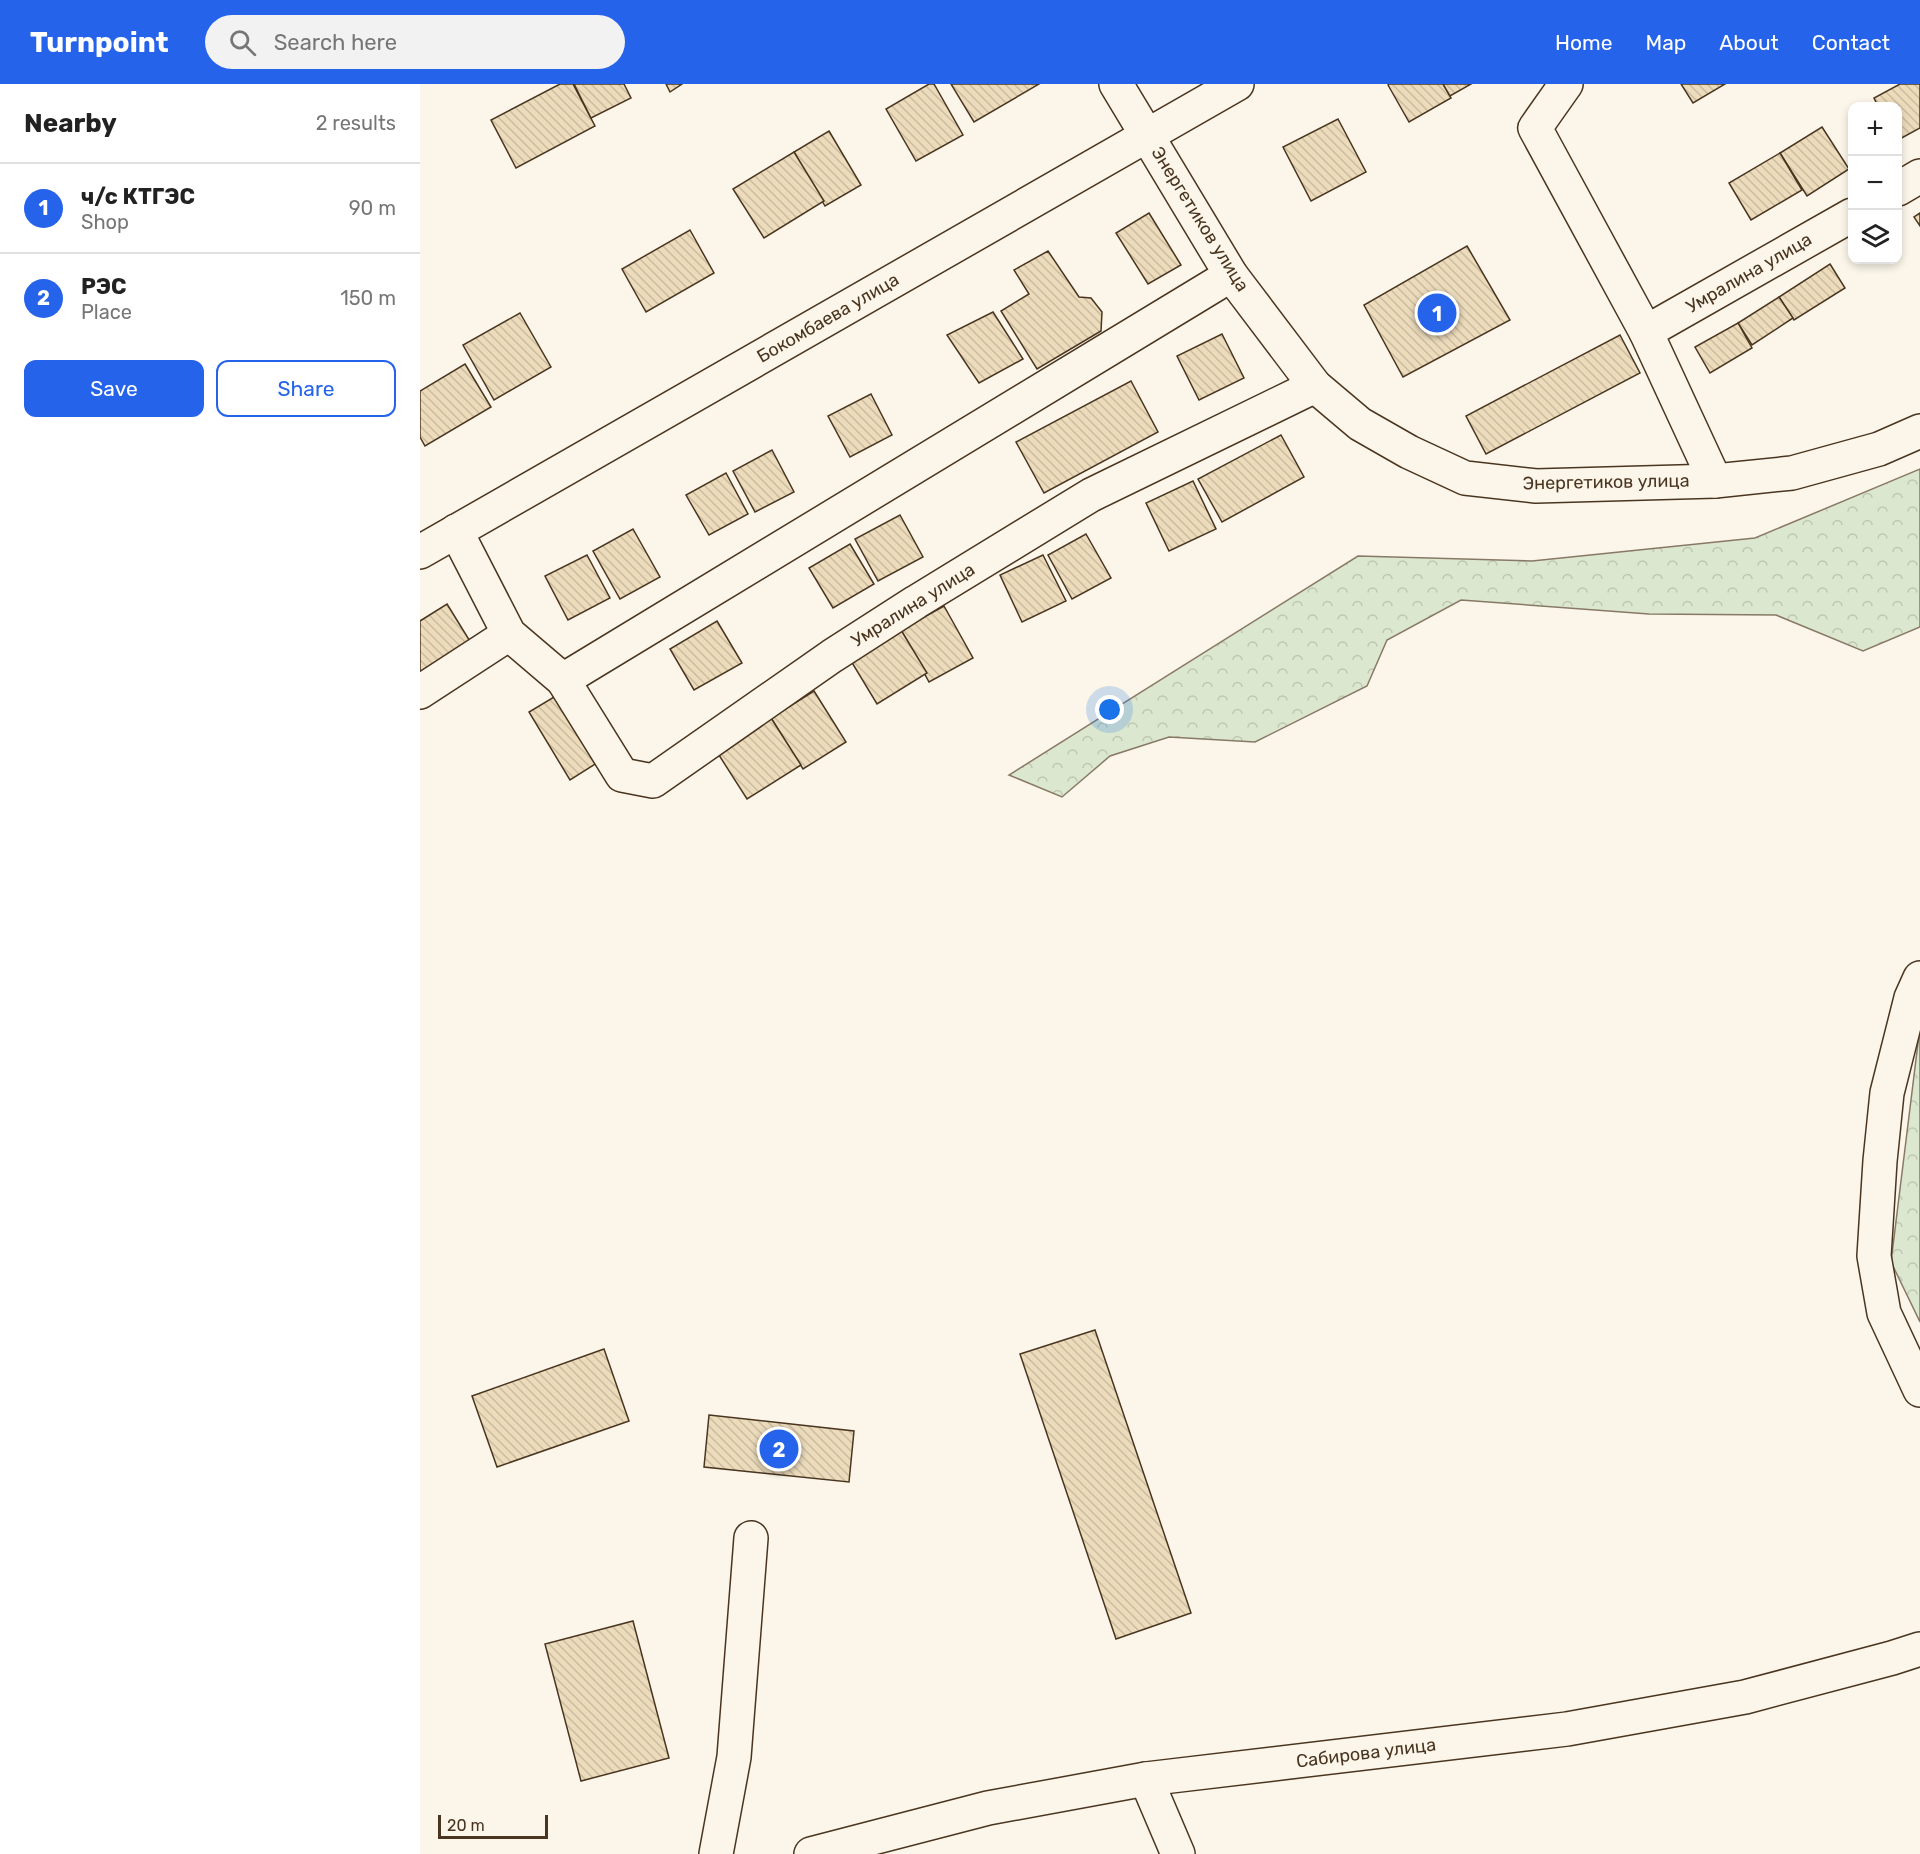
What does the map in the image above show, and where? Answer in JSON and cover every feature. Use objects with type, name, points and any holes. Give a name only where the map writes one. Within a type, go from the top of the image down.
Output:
[{"type":"main road","name":"Энергетиков улица","points":[[1116,84],[1231,274],[1315,386],[1360,424],[1409,452],[1465,478],[1536,486],[1715,481],[1792,473],[1879,449],[1920,431]]},
{"type":"main road","name":"Бокомбаева улица","points":[[420,552],[1237,84]]},
{"type":"main road","points":[[1566,84],[1535,128],[1646,332],[1715,481]]},
{"type":"main road","points":[[1902,187],[1920,177]]},
{"type":"main road","name":"Умралина улица","points":[[1646,332],[1848,217]]},
{"type":"main road","points":[[563,680],[1231,274]]},
{"type":"main road","name":"Умралина улица","points":[[456,531],[509,634],[563,680],[622,775],[653,781],[832,656],[1091,495],[1315,386]]},
{"type":"main road","points":[[420,692],[509,634]]},
{"type":"main road","points":[[1920,978],[1911,998],[1887,1093],[1874,1256],[1884,1313],[1920,1389]]},
{"type":"main road","points":[[716,1854],[734,1756],[751,1538]]},
{"type":"main road","name":"Сабирова улица","points":[[810,1854],[988,1808],[1146,1779],[1567,1729],[1745,1697],[1920,1649]]},
{"type":"main road","points":[[1146,1779],[1178,1854]]},
{"type":"green space","points":[[1920,469],[1920,627],[1863,651],[1776,615],[1649,614],[1461,600],[1387,640],[1367,686],[1255,742],[1169,737],[1110,756],[1062,797],[1009,775],[1358,556],[1532,561],[1755,538]]},
{"type":"green space","points":[[1920,1027],[1920,1322],[1891,1262]]},
{"type":"building","points":[[560,84],[573,84],[595,126],[516,168],[491,120]]},
{"type":"building","points":[[574,84],[624,84],[631,98],[591,118]]},
{"type":"building","points":[[666,84],[682,84],[670,92]]},
{"type":"building","points":[[929,84],[934,84],[963,135],[916,161],[886,109]]},
{"type":"building","points":[[951,84],[1039,84],[974,122]]},
{"type":"building","points":[[1389,84],[1443,84],[1451,98],[1409,122]]},
{"type":"building","points":[[1443,84],[1471,84],[1450,96]]},
{"type":"building","points":[[1681,84],[1725,84],[1693,103]]},
{"type":"building","points":[[1900,84],[1920,84],[1920,128],[1902,138],[1902,102],[1876,102],[1874,98]]},
{"type":"building","points":[[1338,119],[1366,172],[1311,201],[1283,147]]},
{"type":"building","points":[[1822,127],[1848,170],[1807,196],[1780,153]]},
{"type":"building","points":[[829,131],[861,185],[825,206],[794,152]]},
{"type":"building","points":[[794,152],[824,201],[764,238],[733,189]]},
{"type":"building","points":[[1780,153],[1802,190],[1751,220],[1729,183]]},
{"type":"building","points":[[1149,213],[1181,265],[1148,284],[1116,233]]},
{"type":"building","points":[[1920,213],[1920,226],[1914,217]]},
{"type":"building","points":[[690,230],[714,273],[646,312],[622,269]]},
{"type":"building","points":[[1467,246],[1510,320],[1403,377],[1364,305]]},
{"type":"building","points":[[1048,251],[1079,297],[1091,298],[1102,312],[1101,331],[1037,369],[1001,311],[1029,294],[1014,270]]},
{"type":"building","points":[[1830,264],[1845,288],[1794,320],[1779,297]]},
{"type":"building","points":[[1779,297],[1793,318],[1752,345],[1738,323]]},
{"type":"building","points":[[993,312],[1023,359],[979,383],[947,335]]},
{"type":"building","points":[[520,313],[551,367],[494,400],[463,345]]},
{"type":"building","points":[[1738,323],[1752,348],[1710,373],[1695,347]]},
{"type":"building","points":[[1222,334],[1244,378],[1199,400],[1177,356]]},
{"type":"building","points":[[1620,335],[1640,373],[1486,454],[1466,416]]},
{"type":"building","points":[[465,364],[491,407],[425,446],[420,437],[420,391]]},
{"type":"building","points":[[1131,381],[1158,432],[1044,493],[1016,442]]},
{"type":"building","points":[[871,394],[892,435],[850,457],[828,416]]},
{"type":"building","points":[[1281,435],[1304,477],[1222,522],[1198,479]]},
{"type":"building","points":[[772,450],[794,492],[755,512],[733,471]]},
{"type":"building","points":[[726,473],[748,514],[709,535],[686,495]]},
{"type":"building","points":[[1193,481],[1216,529],[1169,551],[1146,503]]},
{"type":"building","points":[[900,515],[923,557],[878,581],[855,539]]},
{"type":"building","points":[[633,529],[660,577],[620,599],[593,551]]},
{"type":"building","points":[[1086,534],[1111,578],[1072,599],[1048,555]]},
{"type":"building","points":[[850,544],[874,584],[833,608],[809,568]]},
{"type":"building","points":[[587,555],[610,598],[568,620],[545,576]]},
{"type":"building","points":[[1043,555],[1066,601],[1022,622],[1000,575]]},
{"type":"building","points":[[447,604],[476,651],[420,685],[420,621]]},
{"type":"building","points":[[944,606],[973,658],[929,682],[901,630]]},
{"type":"building","points":[[717,621],[742,663],[694,690],[670,649]]},
{"type":"building","points":[[901,630],[927,673],[877,704],[851,661]]},
{"type":"building","points":[[814,691],[846,742],[803,769],[771,718]]},
{"type":"building","points":[[559,694],[600,761],[570,780],[529,712]]},
{"type":"building","points":[[771,718],[801,765],[747,799],[717,752]]},
{"type":"building","points":[[1095,1330],[1191,1613],[1116,1639],[1020,1354]]},
{"type":"building","points":[[604,1349],[629,1421],[497,1467],[472,1396]]},
{"type":"building","points":[[709,1415],[854,1431],[849,1482],[704,1467]]},
{"type":"building","points":[[633,1621],[669,1758],[581,1781],[545,1644]]},
{"type":"place","name":"ч/с КТГЭС","points":[[1437,313]]},
{"type":"place","name":"РЭС","points":[[779,1449]]}]
